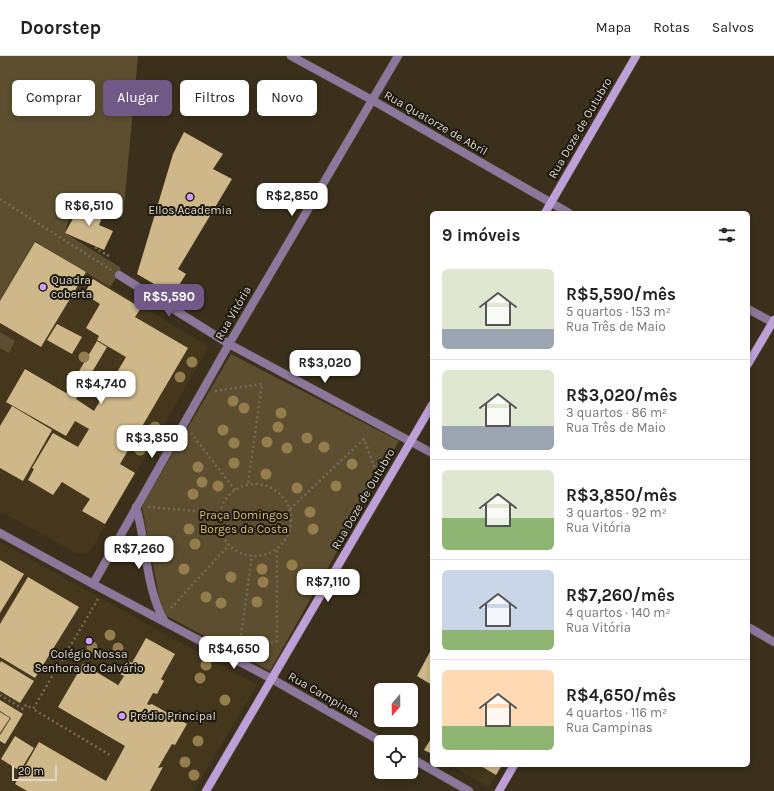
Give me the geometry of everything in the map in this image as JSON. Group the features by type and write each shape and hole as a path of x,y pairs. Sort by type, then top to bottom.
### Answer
{"main road":[{"name":"Rua Doze de Outubro","path":"545,211 636,56"},
{"path":"750,361 774,322"},
{"name":"Rua Doze de Outubro","path":"206,791 430,408"},
{"path":"499,791 513,767"}],"street":[{"name":"Rua Quatorze de Abril","path":"291,56 372,100 565,211"},
{"name":"Rua Vitória","path":"93,584 229,344 398,56"},
{"path":"119,275 229,344 430,452"},
{"path":"750,310 774,322"},
{"path":"136,507 157,606 166,623"},
{"name":"Rua Campinas","path":"0,533 272,679 374,737"},
{"path":"750,628 774,642"},
{"path":"418,762 469,791"}],"path":[{"path":"0,199 119,275"},
{"path":"96,247 96,249 108,255 107,258"},
{"path":"215,391 262,384 248,484"},
{"path":"191,432 234,490"},
{"path":"290,510 364,438 375,469"},
{"path":"248,484 269,486 279,492 286,500 290,510 291,523 288,536 277,549 261,556 252,556 238,552 229,545 220,530 219,514 224,500 234,490 248,484"},
{"path":"148,507 219,514"},
{"path":"168,612 229,545"},
{"path":"252,556 239,652 277,641 277,549"},
{"path":"33,709 104,590"},
{"path":"0,695 23,709 26,705 110,755"}],"shaded area":[{"path":"35,241 209,347 92,548 85,554 76,553 0,511 0,300"},
{"name":"Colégio Nossa Senhora do Calvário","path":"0,542 257,685 194,791 0,791"},
{"path":"454,767 501,767 489,787"}],"green space":[{"path":"0,56 138,56 136,80 103,80 103,116 132,116 123,217 74,200 65,233 120,267 121,271 110,287 35,241 0,300"},
{"path":"0,332 15,341 9,353 0,348"},
{"name":"Praça Domingos Borges da Costa","path":"231,354 399,441 270,671 167,616 160,602 142,506"}],"building":[{"name":"Ellos Academia","path":"184,132 223,154 213,169 232,179 178,269 186,274 173,295 137,274 173,154"},
{"path":"81,204 104,213 99,225 113,231 104,250 65,233"},
{"name":"Quadra coberta","path":"35,242 86,272 41,347 0,323 0,301"},
{"path":"93,279 141,308 135,317 188,348 120,464 135,473 105,524 82,511 90,499 62,482 53,495 28,480 34,469 32,468 53,433 78,447 89,429 75,421 66,436 6,402 25,369 66,393 97,341 107,347 76,399 94,411 126,357 97,340 99,336 86,328 100,304 84,294"},
{"path":"57,324 82,337 72,354 47,340"},
{"path":"12,406 52,430 23,481 0,468 0,426"},
{"path":"0,560 24,574 0,613"},
{"path":"28,577 79,607 35,678 0,657 0,624"},
{"name":"Prédio Principal","path":"146,638 175,654 161,679 164,681 157,694 153,693 147,704 152,704 187,724 175,745 172,744 158,768 163,767 150,791 27,791 15,784 39,742 106,781 125,746 58,707 83,664 118,685 117,687 124,676 120,674 128,661 132,663"},
{"path":"430,652 430,684 417,676"},
{"path":"1,661 34,681 20,703 0,691"},
{"path":"0,700 23,714 5,744 0,741 0,735 11,718 0,711"},
{"path":"0,712 10,718 0,733"},
{"path":"15,736 34,748 20,771 1,759"},
{"path":"430,740 430,753 424,750"},
{"path":"482,767 501,767 496,775"}],"place":[{"name":"Ellos Academia","path":"190,197"},
{"name":"Quadra coberta","path":"43,287"},
{"name":"Colégio Nossa Senhora do Calvário","path":"89,641"},
{"name":"Prédio Principal","path":"122,716"}]}
